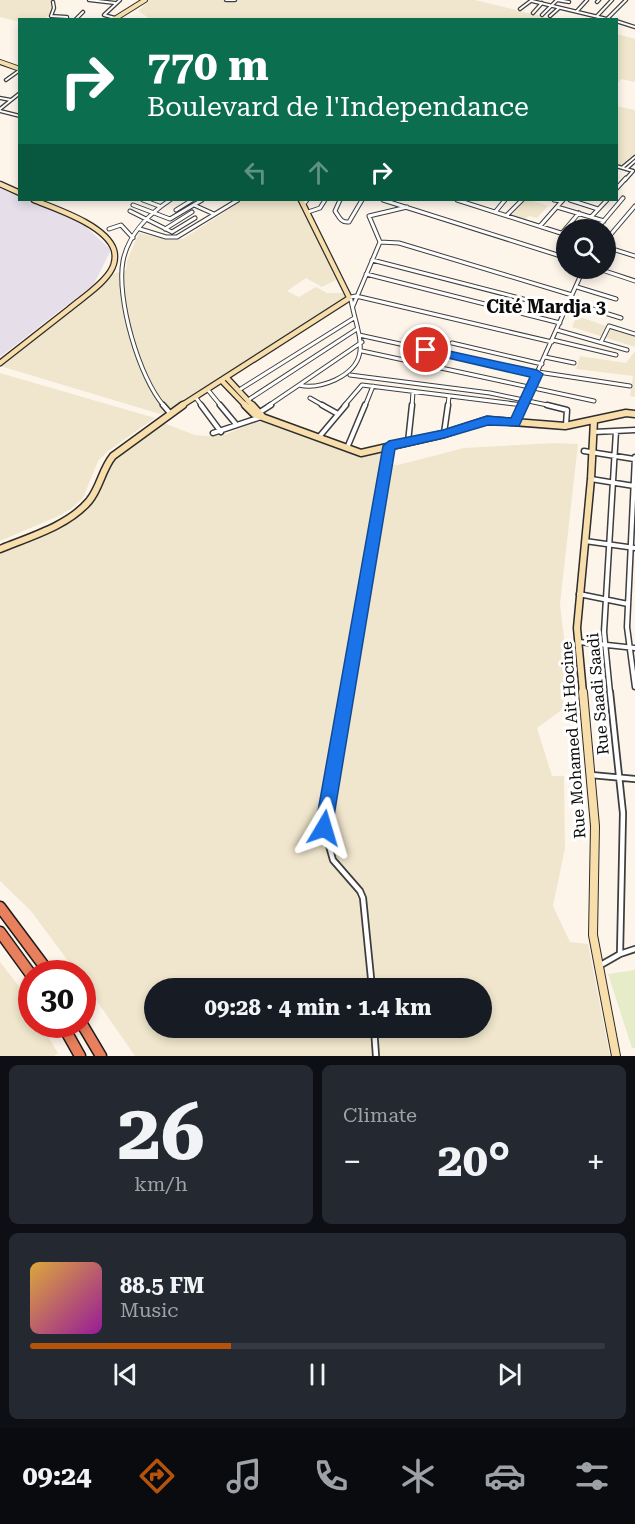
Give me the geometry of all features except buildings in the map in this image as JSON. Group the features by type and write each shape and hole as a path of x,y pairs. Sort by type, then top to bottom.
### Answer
{"highway":[{"path":"0,907 40,960"},
{"path":"0,932 20,960"},
{"path":"70,1038 80,1056"},
{"path":"90,1038 101,1056"}],"street":[{"path":"89,0 115,3"},
{"path":"112,18 104,15 120,0"},
{"path":"117,18 145,0"},
{"path":"226,0 235,0"},
{"path":"520,9 532,0 605,18"},
{"path":"533,13 548,0"},
{"path":"542,15 557,0 570,1"},
{"path":"576,11 587,0"},
{"path":"596,16 612,0"},
{"path":"610,18 626,0"},
{"path":"550,16 570,1"},
{"path":"53,2 52,16 67,18"},
{"path":"77,18 82,12"},
{"path":"618,22 635,27"},
{"path":"0,62 18,68"},
{"path":"6,80 18,71"},
{"path":"18,95 0,110 18,116"},
{"path":"0,98 11,100"},
{"path":"0,104 5,105"},
{"path":"13,114 18,110"},
{"path":"624,169 635,159"},
{"path":"618,167 634,171"},
{"path":"618,187 634,171"},
{"path":"0,184 18,192"},
{"path":"606,219 623,198"},
{"path":"0,363 95,288 109,274 114,262 114,249 102,233 36,201"},
{"path":"140,201 133,205 170,219 200,201"},
{"path":"145,201 159,206"},
{"path":"168,201 159,206 146,219 133,238 122,270 126,314 147,382 170,413"},
{"path":"176,210 190,201"},
{"path":"140,229 166,237 177,237 235,201"},
{"path":"304,201 351,297 362,351 350,375"},
{"path":"308,212 320,208 324,201"},
{"path":"340,201 335,211 342,222 349,222 360,201"},
{"path":"387,201 556,254"},
{"path":"461,201 556,232"},
{"path":"496,211 504,201"},
{"path":"507,215 521,201"},
{"path":"540,226 561,201"},
{"path":"573,201 598,209"},
{"path":"591,217 606,201"},
{"path":"194,205 214,214"},
{"path":"616,228 635,206"},
{"path":"0,549 78,511 92,496 106,463 170,413 351,297 366,274 380,242 369,216 408,207"},
{"path":"557,207 598,219"},
{"path":"130,211 172,232 195,218"},
{"path":"165,229 192,212"},
{"path":"574,219 579,213"},
{"path":"109,229 121,225 133,238"},
{"path":"380,242 399,243 572,295"},
{"path":"616,250 635,256"},
{"path":"372,260 566,310"},
{"path":"366,274 560,323"},
{"path":"616,275 635,281"},
{"path":"515,423 580,279"},
{"path":"577,287 616,299"},
{"path":"351,297 616,355"},
{"path":"570,302 621,318"},
{"path":"239,390 354,318"},
{"path":"601,342 609,326 635,334"},
{"path":"248,400 357,329"},
{"path":"557,330 627,350"},
{"path":"359,335 538,373 630,386"},
{"path":"213,433 221,432 261,414 298,385 362,342"},
{"path":"452,343 542,364"},
{"path":"362,351 594,401"},
{"path":"545,357 574,363"},
{"path":"298,385 305,387 325,384 350,375 525,399 567,410 566,426"},
{"path":"224,380 239,390 261,414"},
{"path":"224,380 252,412 361,453 444,434 487,420 566,426 626,413 635,414"},
{"path":"319,437 362,385 523,405"},
{"path":"346,448 373,386"},
{"path":"208,390 235,423"},
{"path":"408,442 413,392"},
{"path":"444,434 449,396"},
{"path":"195,398 221,432"},
{"path":"310,398 338,414"},
{"name":"Rue Mohamed Ait Hocine","path":"594,420 591,479 579,594 579,642 595,826 592,923 616,1056"},
{"path":"593,432 635,430"},
{"name":"Rue Saadi Saadi","path":"616,431 604,599 605,646 623,832 620,954"},
{"path":"371,978 363,898 360,891 333,860 324,828 389,446"},
{"path":"584,451 635,459 633,549 627,627 633,649 635,687"},
{"path":"591,479 634,486"},
{"path":"585,541 633,549"},
{"path":"579,594 628,604"},
{"path":"579,642 633,649"},
{"path":"591,775 635,779"},
{"path":"599,966 635,948"},
{"path":"375,1038 376,1056"}],"shaded area":[{"path":"0,0 53,0 56,9 45,18 18,18 18,22 0,17"},
{"path":"150,0 475,0 549,18 149,18 138,11"},
{"path":"618,34 635,39 635,82 621,79 618,83"},
{"path":"618,106 635,110 635,155 621,167 618,166"},
{"path":"0,187 18,196 18,201 29,201 84,225 111,250 94,284 0,357"},
{"path":"241,201 298,201 336,280 322,287 306,278 287,291 299,297 316,287 327,293 343,293 346,298 173,410 160,414 0,366 99,288 113,274 126,270 127,261 139,233 171,240 183,239"},
{"path":"523,201 533,201 548,206 537,218 529,216 525,219 512,215"},
{"path":"577,316 635,336 635,347 572,327"},
{"path":"635,351 635,397 630,396 633,376 576,369 580,356 626,363"},
{"path":"0,373 155,418 108,451 98,461 83,498 72,508 0,541"},
{"path":"267,421 359,455 383,451 384,464 398,465 464,448 553,443 578,444 560,604 564,638 563,709 537,728 552,776 564,776 565,848 553,906 570,942 588,944 610,1056 135,1056 96,1000 96,960 67,960 31,911 0,881 0,553 82,513 97,498 106,473 117,457 161,422 195,435 224,435 253,423"},
{"path":"0,962 18,985 18,1038 49,1038 58,1053 54,1056 0,1056"}],"green space":[{"path":"635,970 635,1048 632,1048 608,974"}],"district":[{"name":"Cité Mardja 3","path":"546,306"}],"route":[{"path":"324,828 389,446 444,434 487,420 497,419 515,423 537,374 426,350"}]}
